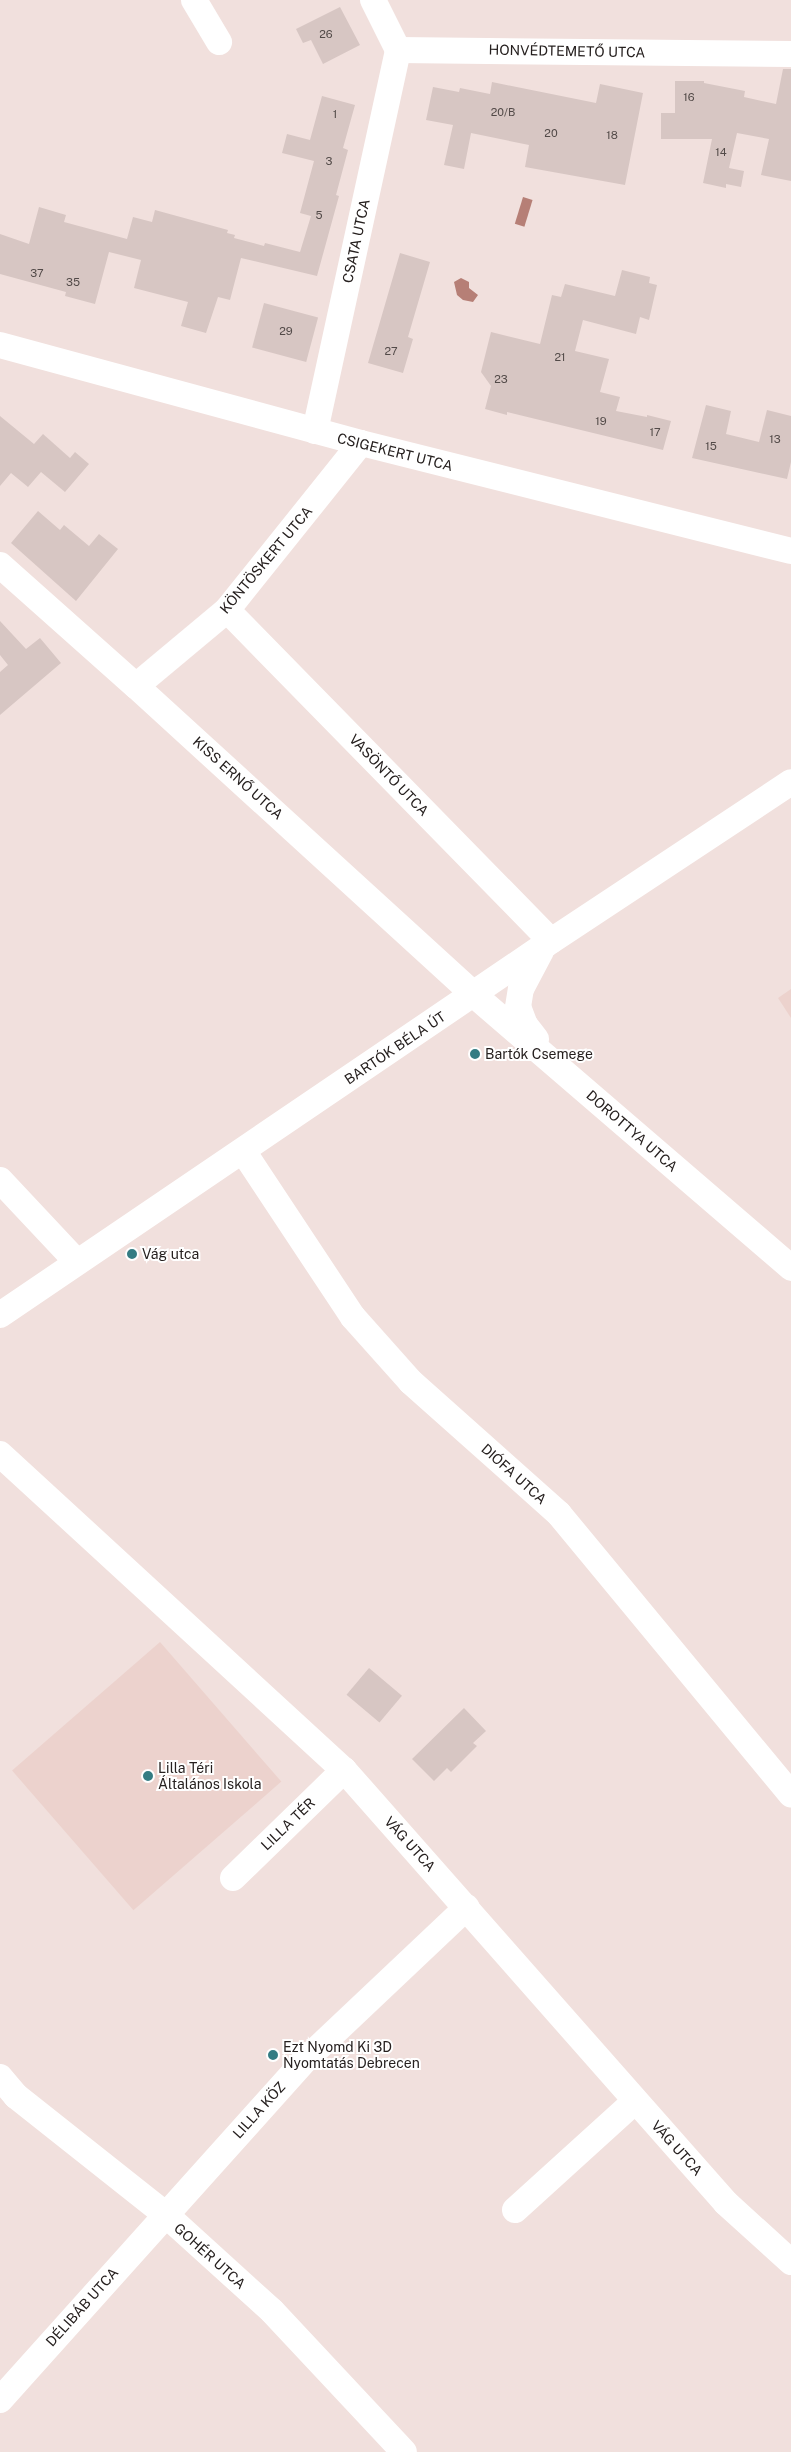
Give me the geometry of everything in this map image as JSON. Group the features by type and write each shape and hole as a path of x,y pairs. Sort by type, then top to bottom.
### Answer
{"street":[{"path":"194,0 219,42"},
{"path":"373,0 398,50"},
{"name":"HONVÉDTEMETŐ UTCA","path":"398,50 791,54"},
{"name":"CSATA UTCA","path":"315,431 398,50"},
{"name":"CSIGEKERT UTCA","path":"0,345 360,443 791,551"},
{"name":"KÖNTÖSKERT UTCA","path":"136,686 227,610 360,443"},
{"name":"KISS ERNŐ UTCA","path":"0,565 136,686 473,994"},
{"name":"VASÖNTŐ UTCA","path":"227,610 548,943"},
{"name":"BARTÓK BÉLA ÚT","path":"0,1315 243,1152 548,943 791,782"},
{"path":"548,943 521,989 518,1007 525,1025 559,1067"},
{"name":"DOROTTYA UTCA","path":"473,994 791,1268"},
{"name":"DIÓFA UTCA","path":"243,1152 353,1317 411,1382 559,1514 791,1794"},
{"path":"0,1180 77,1262"},
{"name":"VÁG UTCA","path":"0,1454 344,1770 467,1907 634,2101 726,2203 791,2262"},
{"name":"LILLA TÉR","path":"233,1878 344,1770"},
{"name":"LILLA KÖZ","path":"165,2214 301,2064 467,1907"},
{"name":"GOHÉR UTCA","path":"0,2078 16,2096 165,2214 272,2311 404,2452"},
{"path":"515,2210 634,2101"},
{"name":"DÉLIBÁB UTCA","path":"0,2400 165,2214"}],"shaded area":[{"path":"523,197 533,200 524,227 515,224"},
{"path":"461,278 469,282 469,288 478,295 473,302 463,300 457,295 454,282"},
{"path":"791,989 791,1018 778,998"},
{"name":"Lilla Téri Általános Iskola","path":"160,1642 281,1782 133,1910 12,1771"}],"building":[{"path":"340,7 360,45 323,64 311,40 303,43 296,29"},
{"path":"783,69 791,69 791,181 761,175 769,139 737,133 729,168 744,171 741,187 726,184 726,188 703,183 712,139 661,139 661,113 675,113 675,81 704,81 704,83 745,91 744,97 776,104"},
{"path":"492,82 596,103 600,84 643,93 625,185 525,167 529,145 471,133 464,169 444,165 453,125 426,120 433,87 459,92 460,88 490,94"},
{"path":"322,96 355,105 343,148 348,150 336,195 339,196 317,276 241,258 230,300 218,297 206,333 181,326 188,302 134,288 141,260 109,252 95,304 65,296 66,292 0,274 0,234 29,244 39,207 66,215 64,222 127,239 133,217 152,222 155,210 228,230 227,233 235,235 234,238 264,246 265,243 300,252 311,216 300,213 314,161 282,153 287,134 310,140"},
{"path":"400,253 430,262 408,337 413,339 403,373 368,363"},
{"path":"622,270 650,277 649,283 657,285 649,320 640,317 636,334 583,320 575,351 609,359 600,392 620,397 616,411 647,417 647,415 671,421 663,450 507,412 507,415 485,409 491,386 481,372 491,332 540,344 552,295 561,297 565,284 615,296"},
{"path":"264,303 318,317 306,362 252,347"},
{"path":"706,405 731,411 726,434 759,442 767,410 791,416 791,462 787,479 692,458"},
{"path":"0,416 34,444 43,434 70,458 75,452 89,464 65,492 41,472 28,487 11,473 0,486"},
{"path":"38,511 60,530 64,525 89,546 99,534 118,549 76,601 11,543"},
{"path":"0,621 26,649 40,638 61,663 0,715 0,672 8,665 0,655"},
{"path":"369,1668 402,1696 379,1722 347,1695"},
{"path":"464,1708 486,1731 473,1743 477,1746 451,1772 447,1768 434,1781 412,1759"}],"place":[{"name":"Bartók Csemege","path":"475,1054"},
{"name":"Vág utca","path":"132,1254"},
{"name":"Lilla Téri Általános Iskola","path":"148,1776"},
{"name":"Ezt Nyomd Ki 3D Nyomtatás Debrecen","path":"273,2055"}]}
